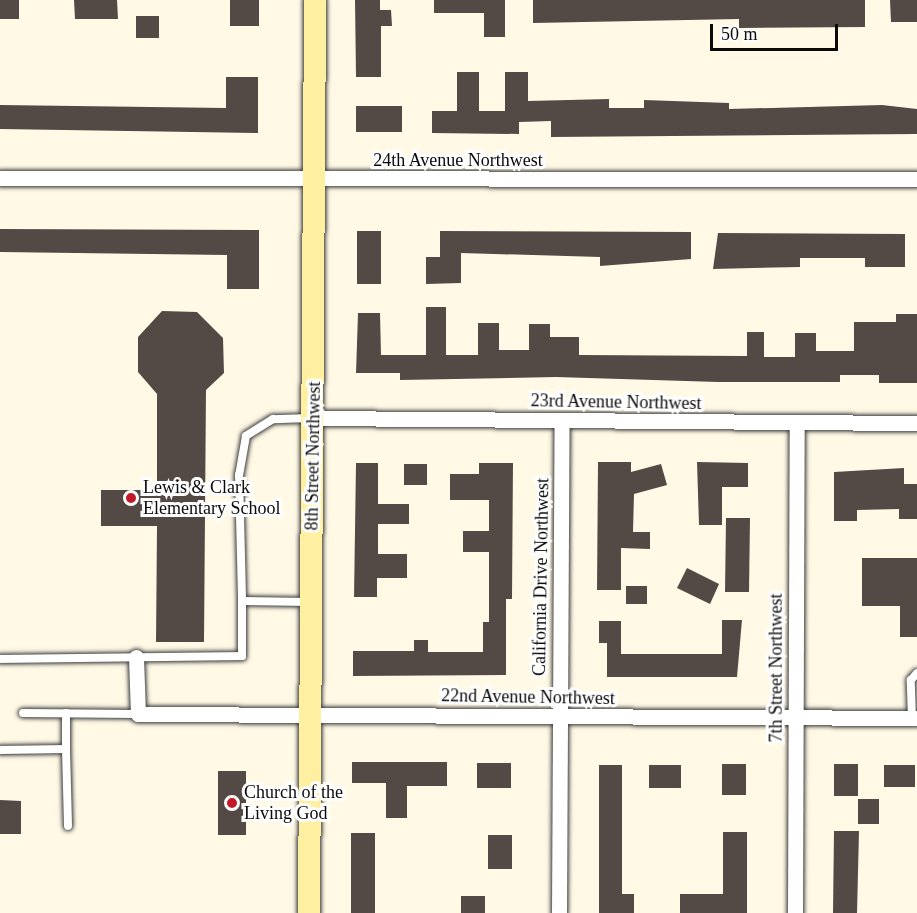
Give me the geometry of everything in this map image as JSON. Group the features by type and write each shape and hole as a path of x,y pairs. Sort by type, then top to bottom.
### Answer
{"street":[{"name":"8th Street Northwest","path":"309,913 310,602 314,418 311,181 315,0"},
{"name":"24th Avenue Northwest","path":"0,178 311,181 917,179"},
{"name":"23rd Avenue Northwest","path":"314,418 797,424 917,423"},
{"name":"California Drive Northwest","path":"560,913 562,421"},
{"name":"7th Street Northwest","path":"795,913 797,424"},
{"path":"136,657 138,714"},
{"name":"22nd Avenue Northwest","path":"138,714 559,718 914,718"}],"lane":[{"path":"0,659 242,656 239,475 246,436 273,418 314,418"},
{"path":"242,601 310,602"},
{"path":"914,718 911,680 917,673"},
{"path":"23,712 138,714"},
{"path":"66,713 68,826"},
{"path":"0,750 66,749"}],"building":[{"path":"0,0 19,0 19,19 0,19"},
{"path":"74,0 117,0 118,19 75,19"},
{"path":"230,0 259,0 259,26 230,26"},
{"path":"355,0 380,0 380,10 391,10 392,26 381,26 381,77 356,77"},
{"path":"434,0 505,0 505,37 484,37 484,13 434,13"},
{"path":"533,0 865,0 865,27 739,28 739,19 533,23"},
{"path":"890,0 917,0 917,22 891,22"},
{"path":"136,16 159,16 159,38 136,38"},
{"path":"457,72 479,72 479,111 505,111 505,72 528,72 528,101 609,99 609,108 644,108 644,100 729,103 729,109 882,105 917,109 917,134 551,137 551,121 519,122 519,134 432,133 432,111 457,111"},
{"path":"226,77 258,77 258,133 0,129 0,105 226,108"},
{"path":"356,106 402,106 402,132 356,132"},
{"path":"0,229 259,230 259,289 227,289 227,255 0,252"},
{"path":"357,231 381,231 381,284 357,284"},
{"path":"440,231 691,232 691,259 600,266 600,257 461,253 461,283 426,284 426,257 440,257"},
{"path":"718,233 905,234 905,267 865,267 865,258 800,258 800,267 713,269"},
{"path":"426,307 446,307 446,355 478,355 478,323 499,323 499,350 529,350 529,324 550,324 550,337 579,337 579,355 747,356 747,332 764,332 764,357 795,357 795,333 816,333 816,351 854,351 854,322 896,322 896,314 917,314 917,383 879,383 879,375 840,375 840,382 718,382 556,377 400,380 400,373 356,373 358,313 380,313 381,355 426,355"},
{"path":"162,311 197,312 223,338 224,373 206,390 204,642 156,642 157,526 101,526 101,490 157,490 157,394 138,372 138,337"},
{"path":"598,462 631,462 631,472 661,464 667,485 634,494 633,532 650,532 650,549 621,548 621,590 597,590"},
{"path":"697,462 748,463 748,487 722,487 722,525 699,525"},
{"path":"356,463 378,463 378,504 409,504 409,524 378,524 378,554 407,554 407,578 377,578 377,597 354,597"},
{"path":"479,463 513,463 512,599 506,599 506,675 353,676 353,651 414,651 414,640 428,640 428,652 483,652 483,622 489,622 489,552 463,552 463,531 489,531 489,500 450,500 450,474 479,474"},
{"path":"404,464 427,464 427,485 404,485"},
{"path":"904,468 904,484 917,484 917,519 899,519 899,509 857,510 857,521 834,521 834,472"},
{"path":"726,518 750,518 749,592 725,592"},
{"path":"862,558 917,558 917,637 900,637 900,606 862,606"},
{"path":"687,568 719,584 710,604 677,588"},
{"path":"626,586 647,586 647,604 626,604"},
{"path":"722,620 742,620 737,677 607,677 607,643 599,643 599,621 621,621 621,654 722,654"},
{"path":"352,762 447,762 447,786 407,786 407,818 386,818 386,783 352,783"},
{"path":"477,763 511,763 511,788 477,788"},
{"path":"722,764 746,764 746,795 722,795"},
{"path":"834,764 858,764 858,796 834,796"},
{"path":"599,765 622,765 622,894 634,894 634,913 599,913"},
{"path":"649,765 681,765 681,788 649,788"},
{"path":"884,765 915,765 915,787 884,787"},
{"name":"Church of the Living God","path":"218,771 246,771 246,835 218,835"},
{"path":"858,799 879,799 879,824 858,824"},
{"path":"0,800 21,801 21,834 0,834"},
{"path":"834,831 859,831 857,913 833,913"},
{"path":"723,832 747,832 747,913 680,913 680,894 723,894"},
{"path":"351,833 375,833 375,913 351,913"},
{"path":"488,835 512,835 512,869 488,869"},
{"path":"461,896 485,896 485,913 461,913"}],"place":[{"name":"Lewis & Clark Elementary School","path":"131,498"},
{"name":"Church of the Living God","path":"232,803"}]}
